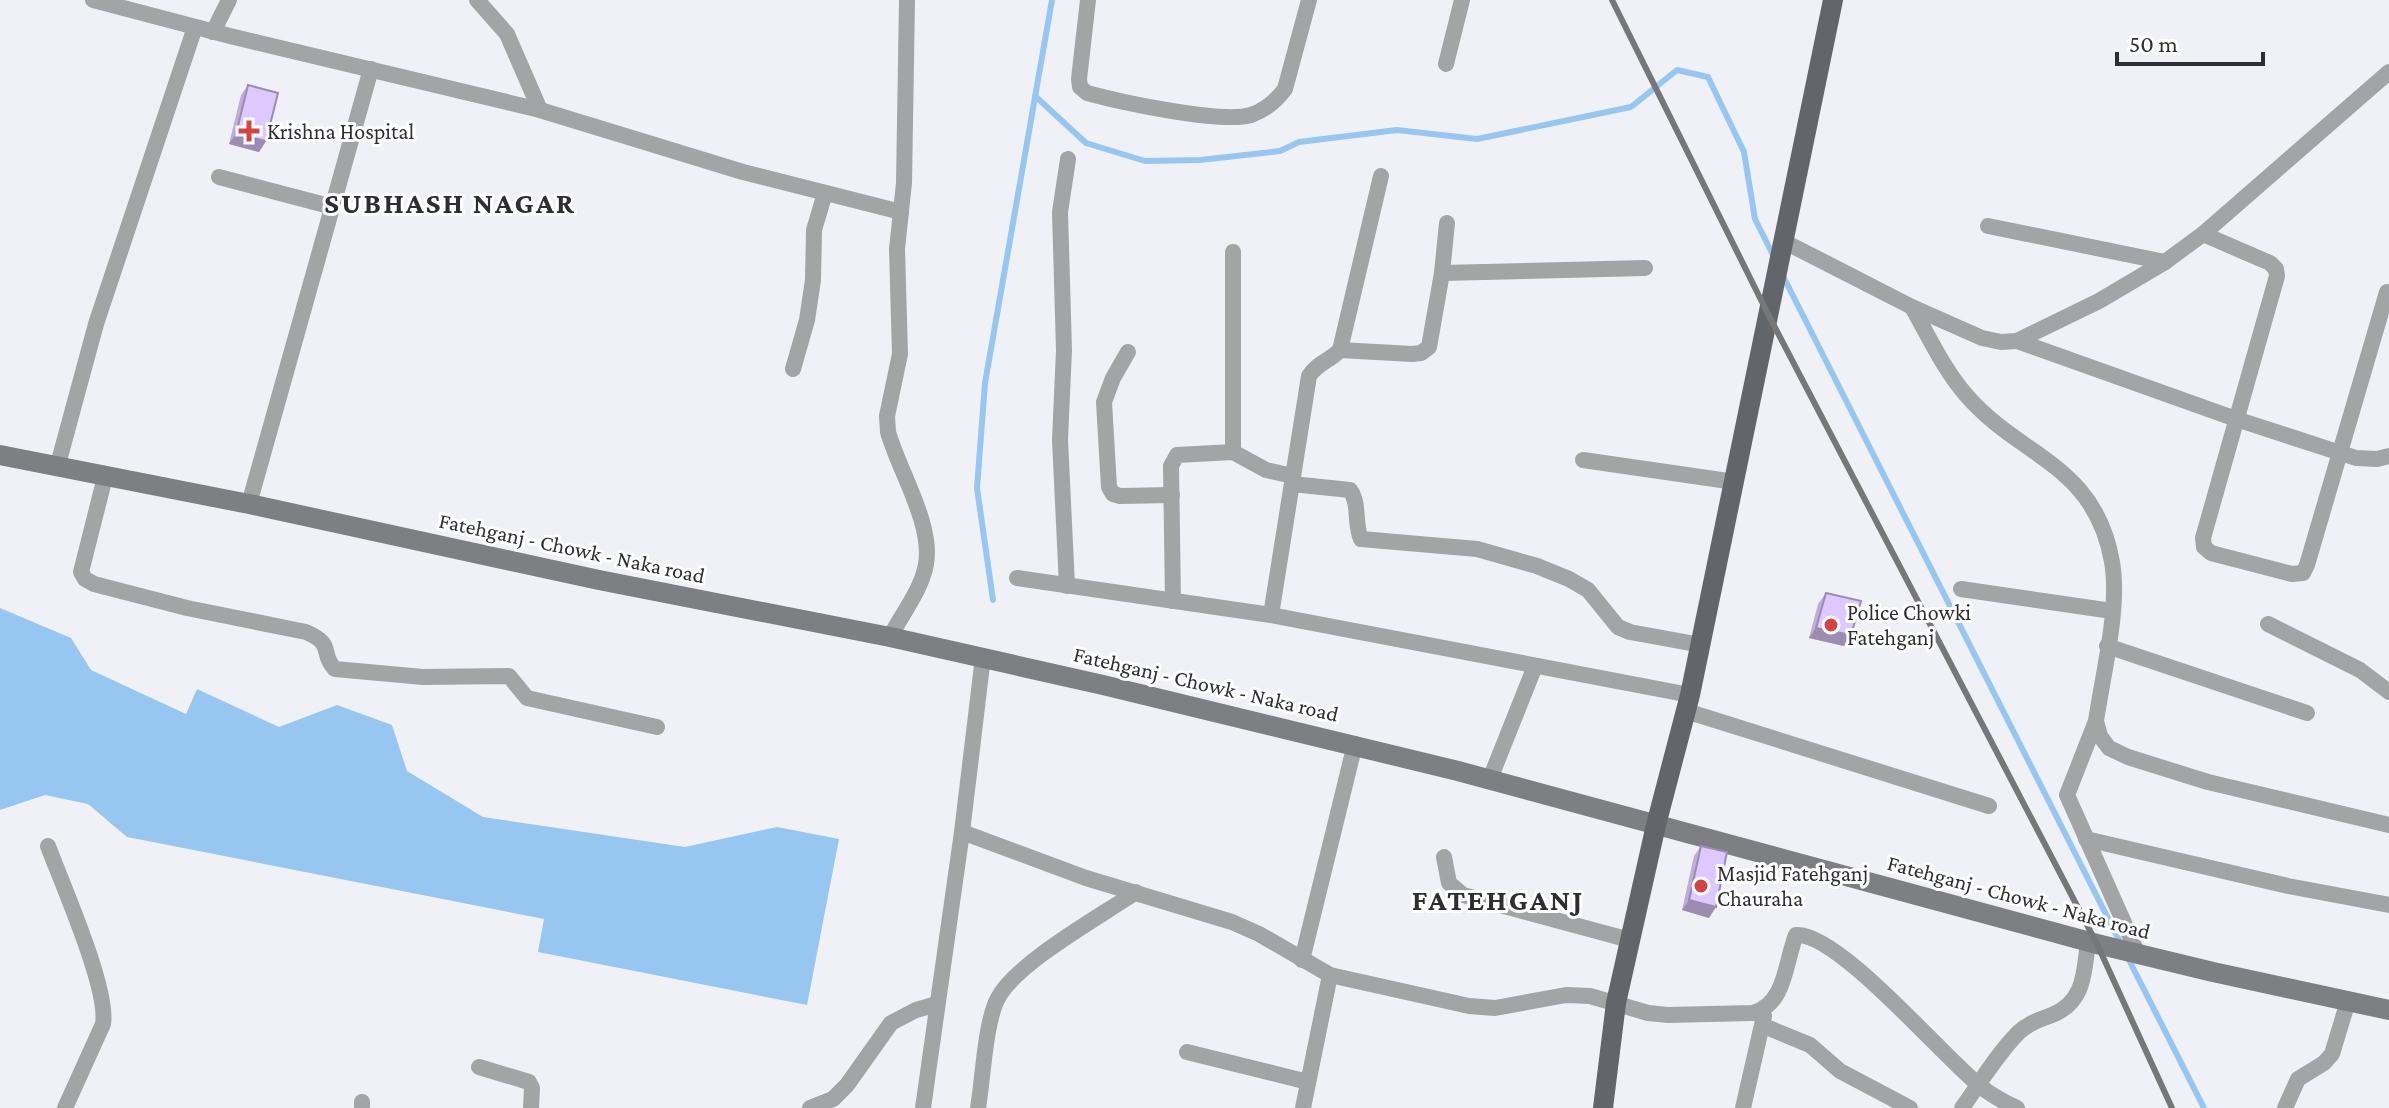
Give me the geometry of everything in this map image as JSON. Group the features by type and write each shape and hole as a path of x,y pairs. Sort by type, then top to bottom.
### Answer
{"main road":[{"path":"1603,1108 1616,1003 1701,645 1833,0"}],"street":[{"path":"93,0 540,110 695,158 901,212"},
{"path":"213,32 229,0"},
{"path":"477,0 507,34 540,110"},
{"path":"890,637 922,577 926,562 923,524 888,432 887,416 900,354 897,292 904,183 907,0"},
{"path":"1088,0 1080,87 1087,93 1220,118 1252,114 1276,101 1285,89 1309,0"},
{"path":"1446,64 1462,0"},
{"path":"57,468 96,324 195,27"},
{"path":"249,504 371,69"},
{"path":"1782,248 1982,338 2017,341 2099,301 2165,262 2203,234 2389,72"},
{"path":"1067,586 1060,440 1064,350 1060,212 1068,159"},
{"path":"1271,615 1309,376 1316,366 1340,350 1381,176"},
{"path":"219,177 333,207"},
{"path":"793,369 807,320 813,280 814,230 825,193"},
{"path":"1340,350 1412,354 1421,353 1429,347 1447,223"},
{"path":"1988,226 2165,262"},
{"path":"2203,234 2276,269 2277,276 2203,538 2204,547 2211,553 2292,574 2303,573 2387,292"},
{"path":"1233,252 1233,452"},
{"path":"1442,273 1645,268"},
{"path":"1912,307 1945,366 1966,395 1988,417 2057,466 2080,488 2097,518 2109,550 2114,584 2112,611 2096,721 2067,795 2138,954"},
{"path":"2017,341 2356,458 2389,456"},
{"path":"1128,352 1104,402 1109,487 1113,494 1120,496 1172,495"},
{"path":"1173,601 1171,466 1177,455 1233,452 1293,480 1350,490 1355,497 1357,531 1361,539 1477,549 1524,562 1569,579 1588,590 1618,627 1701,645"},
{"name":"Fatehganj - Chowk - Naka road","path":"0,455 983,657 1355,744 2088,942 2389,1010"},
{"path":"1583,460 1735,482"},
{"path":"105,477 81,572 85,579 94,584 187,608 306,632 320,638 326,645 330,664 335,669 423,677 509,676 527,698 657,727"},
{"path":"1017,578 1271,615 1535,666 1688,703 1989,806"},
{"path":"1961,589 2112,611"},
{"path":"2268,624 2360,670 2389,692"},
{"path":"2107,646 2307,713"},
{"path":"923,1108 983,657"},
{"path":"1490,779 1535,666"},
{"path":"2096,721 2100,736 2109,748 2128,757 2208,782 2389,825"},
{"path":"1302,960 1355,744"},
{"path":"962,832 1086,878 1232,922 1330,975 1469,1006 1495,1008 1566,995 1590,996 1648,1013 1668,1015 1753,1013 1810,1045 1840,1071 1910,1108"},
{"path":"2086,839 2288,886 2389,905"},
{"path":"48,846 98,981 105,1011 103,1024 65,1108"},
{"path":"1444,857 1449,883 1463,895 1630,940"},
{"path":"978,1108 996,1000 1006,985 1023,969 1136,892"},
{"path":"1743,1108 1764,1018 1786,973 1796,935 1821,941 1979,1085 2017,1108"},
{"path":"1962,1108 2015,1035 2024,1027 2066,1008 2077,997 2082,986 2088,942"},
{"path":"1303,1108 1330,975"},
{"path":"2285,1108 2298,1079 2324,1063 2332,1054 2348,1001"},
{"path":"810,1108 837,1103 891,1023 916,1010 937,1004"},
{"path":"1187,1052 1308,1082"},
{"path":"479,1067 529,1082 532,1088 531,1108"}],"water":[{"path":"0,608 71,638 91,670 186,714 197,689 279,727 337,705 392,725 407,771 483,817 685,847 777,827 839,839 807,1005 538,952 544,919 127,837 88,804 45,795 0,810"}],"building":[{"path":"248,85 278,93 266,141 236,134"},
{"path":"1826,593 1861,601 1851,635 1816,628"},
{"name":"Masjid Fatehganj Chauraha","path":"1701,846 1727,852 1716,907 1689,900"}],"waterway":[{"path":"993,600 977,488 985,383 1052,0"},
{"path":"1035,96 1086,143 1145,161 1200,160 1280,151 1299,142 1397,130 1477,139 1631,107 1677,70 1708,77 1744,152 1755,219 1775,259"},
{"path":"1783,276 2121,944"},
{"path":"2128,958 2204,1108"}],"railway":[{"path":"1612,0 1769,316 2097,944 2172,1108"}],"place":[{"name":"Krishna Hospital","path":"249,131"},
{"name":"Police Chowki Fatehganj","path":"1831,625"},
{"name":"Masjid Fatehganj Chauraha","path":"1701,886"}],"district":[{"name":"SUBHASH NAGAR","path":"450,202"},
{"name":"FATEHGANJ","path":"1498,899"}]}
